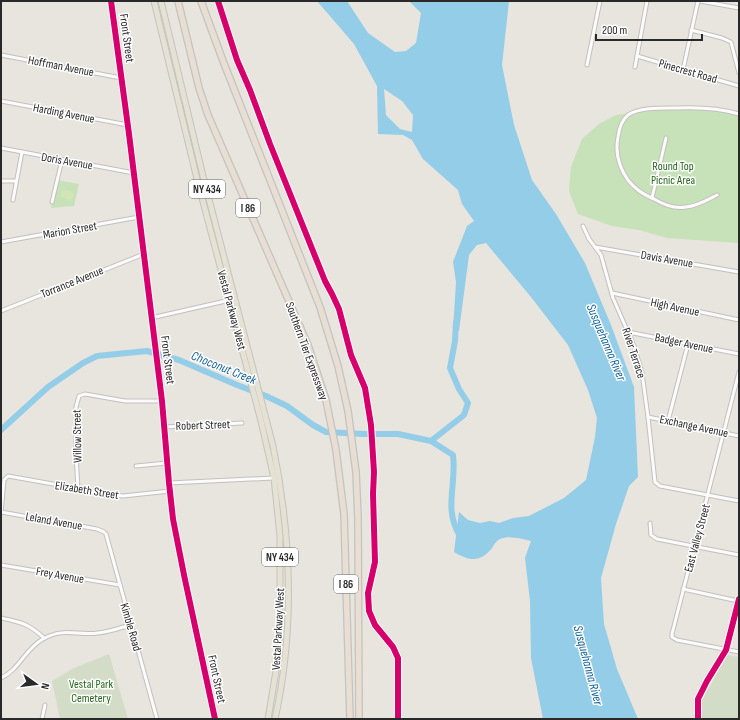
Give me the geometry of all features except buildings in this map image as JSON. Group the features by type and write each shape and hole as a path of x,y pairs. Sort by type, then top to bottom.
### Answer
{"highway":[{"name":"Southern Tier Expressway","path":"178,1 199,88 208,114 308,345 328,412 336,450 344,514 350,719"},
{"name":"Southern Tier Expressway","path":"201,1 320,307 338,366 348,411 354,451 358,518 359,719"}],"main road":[{"name":"Vestal Parkway West","path":"154,1 174,89 255,397 274,478 280,536 280,623 278,659 268,719"},
{"name":"Vestal Parkway West","path":"161,1 178,76 261,399 278,474 287,540 288,593 284,667 275,719"}],"street":[{"name":"Front Street","path":"111,1 162,401 173,519 215,719"},
{"path":"587,65 600,1"},
{"path":"634,67 647,1"},
{"path":"683,70 691,30 699,1 739,8"},
{"path":"691,30 732,42 739,73"},
{"name":"Hoffman Avenue","path":"1,55 121,78"},
{"name":"Pinecrest Road","path":"637,56 739,86"},
{"name":"Harding Avenue","path":"1,101 128,125"},
{"path":"717,195 703,203 686,208 668,206 652,198 634,186 625,175 617,156 617,139 621,126 628,115 633,112 649,109 708,108 739,114"},
{"path":"652,198 666,138"},
{"name":"Doris Avenue","path":"1,148 134,173"},
{"path":"13,200 22,152"},
{"path":"52,202 62,160"},
{"path":"1,181 16,181"},
{"name":"Marion Street","path":"1,242 139,217"},
{"name":"River Terrace","path":"583,226 585,232 601,255 612,293 628,332 642,373 654,480 656,484 660,486 708,495"},
{"name":"Davis Avenue","path":"595,246 739,272"},
{"name":"Torrance Avenue","path":"1,311 144,254"},
{"name":"High Avenue","path":"612,293 739,320"},
{"path":"151,318 235,299"},
{"name":"Badger Avenue","path":"628,332 739,354"},
{"path":"668,421 688,344"},
{"name":"East Valley Street","path":"726,650 677,640 672,637 672,634 739,372"},
{"name":"Willow Street","path":"78,489 76,407 79,396 85,394 125,401 162,401"},
{"name":"Exchange Avenue","path":"648,416 739,436"},
{"name":"Robert Street","path":"164,427 242,423"},
{"path":"136,466 167,463"},
{"name":"Elizabeth Street","path":"1,513 2,493 6,477 8,476 123,496 170,491"},
{"path":"169,483 274,478"},
{"path":"708,495 739,501"},
{"name":"Leland Avenue","path":"1,513 97,529 106,534"},
{"path":"650,523 650,531 653,537 674,543 739,555"},
{"name":"Kimble Road","path":"106,534 157,719"},
{"name":"Frey Avenue","path":"1,565 120,585"},
{"path":"683,589 739,600 726,650 700,695 697,710 698,719"},
{"path":"1,618 25,624 34,629 44,638"},
{"path":"1,678 9,673 30,649 44,638 67,632 97,633 130,625"},
{"path":"726,650 739,652"},
{"path":"42,719 45,705"}],"green space":[{"name":"Round Top Picnic Area","path":"661,108 708,109 739,114 739,243 667,238 639,230 612,226 578,214 569,191 571,167 582,139 599,124 616,115"},
{"path":"57,180 79,184 74,206 51,208"},
{"path":"63,189 74,193 71,201 60,196"},
{"name":"Vestal Park Cemetery","path":"109,654 128,719 60,719 52,681 72,669"},
{"path":"727,655 739,657 739,719 702,719 701,702"}],"water":[{"name":"Susquehanna River","path":"317,1 347,1 368,33 395,52 406,51 416,43 421,13 409,1 509,1 502,65 514,125 532,180 556,214 585,263 611,325 634,387 638,477 629,486 616,524 601,578 604,624 617,669 638,719 543,719 531,658 530,601 525,558 531,541 507,537 500,539 488,553 474,559 469,559 454,552 459,512 468,520 480,523 490,521 499,523 513,518 529,516 564,498 586,480 595,437 597,418 588,390 568,345 531,297 486,243 477,245 469,255 459,331 453,330 456,282 453,262 467,226 474,221 462,204 458,190 423,159 412,140 403,135 378,134 377,86 354,44","holes":["384,89 402,101 413,115 412,132 400,129 386,115"]}],"waterway":[{"name":"Choconut Creek","path":"1,430 48,387 83,363 97,356 147,351 179,360 266,396 287,406 313,425 326,432 398,434 431,441 464,415 468,403 459,389 450,368 455,341 456,322"},
{"name":"Choconut Creek","path":"431,441 453,455 454,466 451,506 452,516 460,536"}],"cycle path":[{"path":"111,1 162,401 173,519 215,719"},
{"path":"218,1 237,60 325,281 339,309 351,355 365,388 371,425 374,472 373,494 375,562 368,593 369,611 375,625 393,647 398,658 398,719"},
{"path":"698,719 698,699 726,650 739,599"}]}
